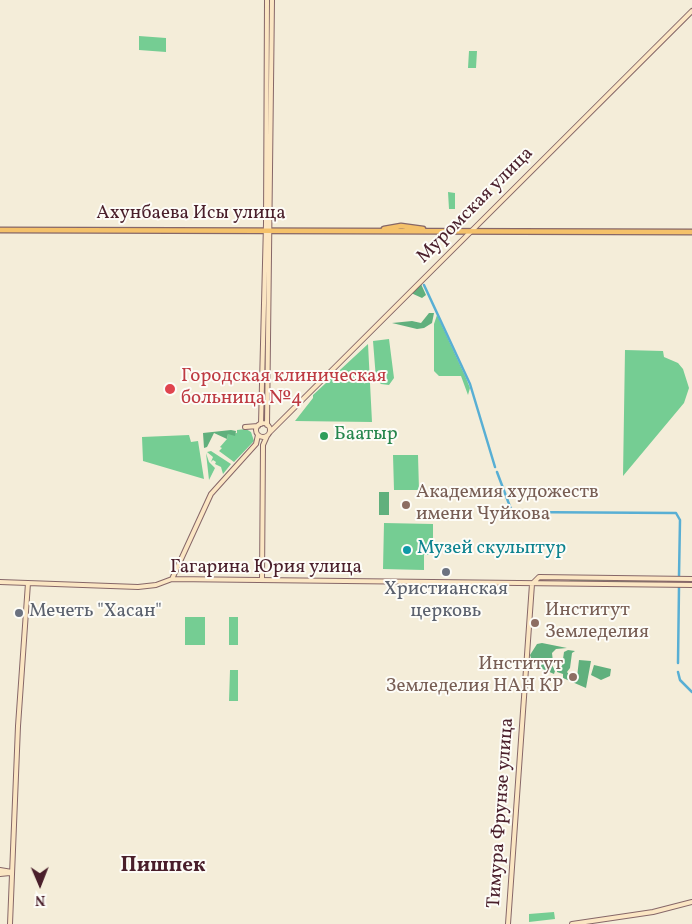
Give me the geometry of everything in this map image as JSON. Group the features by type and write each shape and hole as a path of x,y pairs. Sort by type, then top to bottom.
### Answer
{"main road":[{"path":"268,0 268,230 268,425 268,434 262,437 246,427 268,425 280,421"},
{"path":"172,579 211,494 256,444 257,433 263,419 272,0"},
{"name":"Муромская улица","path":"263,445 268,434 280,421 692,11"},
{"name":"Ахунбаева Исы улица","path":"0,230 383,229 401,231 424,229 692,232"},
{"path":"256,444 260,442 263,445 262,580"},
{"name":"Гагарина Юрия улица","path":"532,584 539,577 692,579"},
{"path":"565,578 566,584"},
{"name":"Гагарина Юрия улица","path":"0,582 138,588 156,585 172,579 692,585"},
{"path":"10,924 18,726 28,583"},
{"name":"Тимура Фрунзе улица","path":"508,924 532,584"},
{"path":"0,870 12,872"},
{"path":"0,874 12,872"},
{"path":"572,924 653,912 692,902"}],"green space":[{"path":"139,36 166,38 166,52 139,50"},
{"path":"469,51 477,51 476,68 468,68"},
{"path":"448,192 455,193 455,209 449,209"},
{"path":"421,284 426,295 422,298 411,293"},
{"path":"429,313 434,313 432,323 424,328 417,329 392,323 412,321 421,323"},
{"path":"437,315 470,388 468,395 461,376 439,376 434,371 434,324"},
{"path":"389,339 394,378 389,385 381,384 376,379 373,341"},
{"path":"368,344 372,422 295,421 313,398 313,395"},
{"path":"625,350 663,351 664,357 678,363 683,369 689,388 684,403 623,476"},
{"path":"246,429 251,432 254,441 234,462 219,451 222,448 220,447 227,439 228,434"},
{"path":"236,431 235,436 228,434 227,439 214,433 207,447 204,448 203,433"},
{"path":"189,435 191,442 198,441 204,479 143,461 142,437"},
{"path":"211,451 231,464 223,474 221,467 215,464 216,462 213,460 211,462 213,457 207,452"},
{"path":"206,453 209,462 215,468 209,480"},
{"path":"393,455 418,455 419,490 394,490"},
{"path":"379,492 389,492 389,515 379,515"},
{"path":"384,523 433,524 433,555 424,555 424,570 383,569"},
{"path":"569,580 653,580 659,582 572,582"},
{"path":"185,617 205,617 205,645 185,645"},
{"path":"229,617 238,617 238,645 229,645"},
{"path":"542,643 567,648 556,649 552,653 553,662 551,663 555,671 554,674 536,666 531,658 530,655 537,644"},
{"path":"568,650 575,651 572,653 570,668 567,672 570,676 577,677 579,660 591,661 586,688 563,678 563,674 557,672 557,668 562,666 564,652"},
{"path":"594,665 611,669 610,676 601,680 591,675"},
{"path":"230,670 238,670 238,701 229,701"},
{"path":"554,912 555,919 529,922 529,914"}],"waterway":[{"path":"424,285 470,384 495,467"},
{"path":"497,472 512,512 676,513 680,520 679,576"},
{"path":"678,663 679,587"},
{"path":"678,672 680,680 692,692"}],"place":[{"name":"Городская клиническая больница №4","path":"170,389"},
{"name":"Баатыр","path":"324,436"},
{"name":"Академия художеств имени Чуйкова","path":"406,505"},
{"name":"Музей скульптур","path":"407,550"},
{"name":"Христианская церковь","path":"446,572"},
{"name":"Мечеть \"Хасан\"","path":"19,613"},
{"name":"Институт Земледелия","path":"535,623"},
{"name":"Институт Земледелия НАН КР","path":"573,677"}],"district":[{"name":"Пишпек","path":"163,867"}]}
